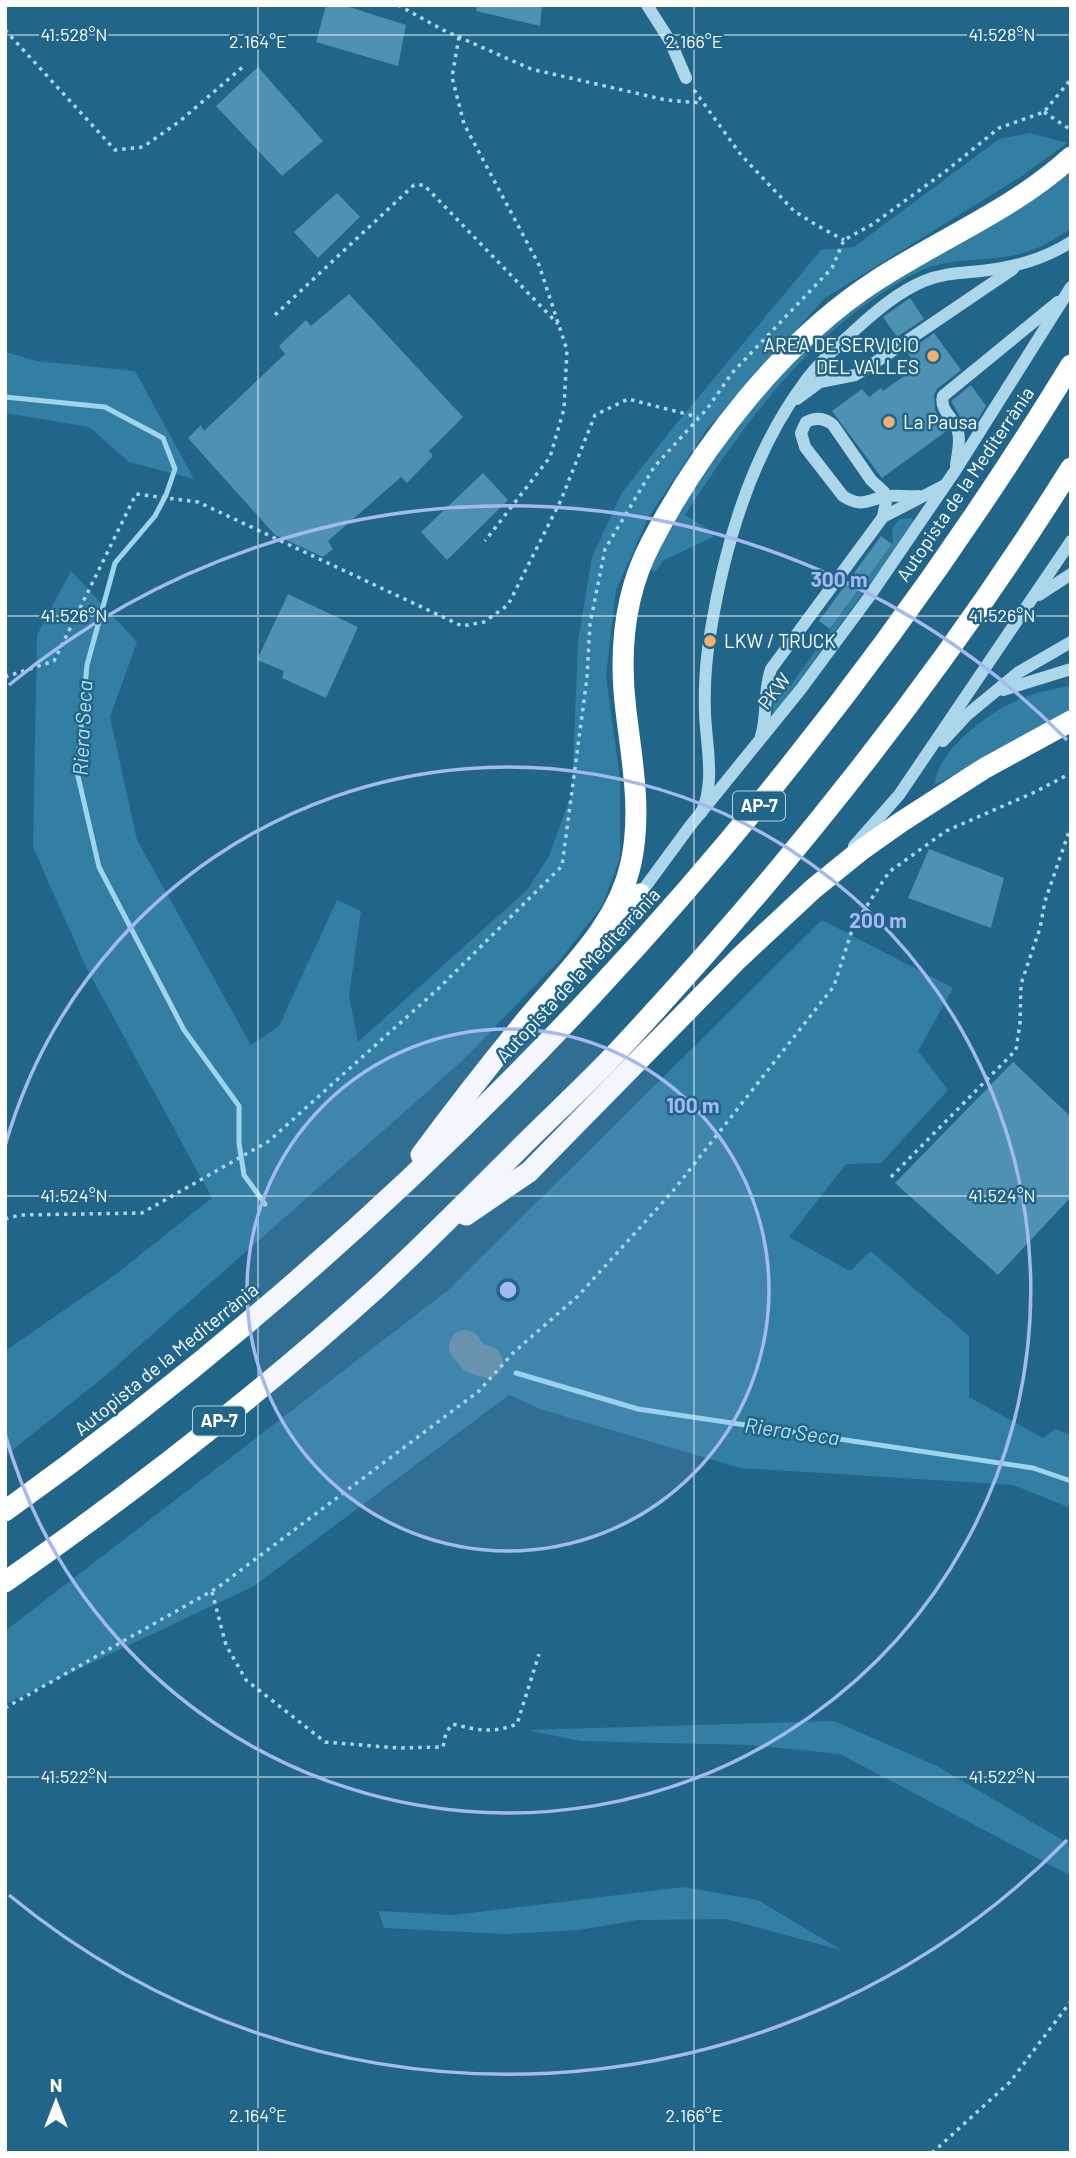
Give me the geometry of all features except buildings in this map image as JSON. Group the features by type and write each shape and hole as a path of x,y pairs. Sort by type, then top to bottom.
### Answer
{"highway":[{"path":"389,1199 469,1089 591,945 616,908 625,887 635,843 636,822 635,778 624,688 625,628 633,586 641,565 684,488 754,390 811,331 878,279 1030,191 1071,157"},
{"name":"Autopista de la Mediterrània","path":"5,1511 160,1396 260,1314 389,1199 482,1110 570,1020 744,824 824,724 899,624 974,515 1071,365"},
{"name":"AP-7","path":"5,1582 72,1535 243,1402 326,1332 421,1246 614,1055 723,934 865,762 968,623 1071,468"},
{"path":"421,1246 529,1172 738,959 813,889 901,822 985,768 1071,721"},
{"path":"469,1089 582,971 640,894"}],"street":[{"path":"647,5 670,41 686,78"},
{"path":"701,813 706,804 709,787 705,685 716,601 731,539 752,478 787,409 803,384 821,362 875,312 907,289 943,275 1019,265 1055,252 1071,242"},
{"path":"787,409 820,382 864,370 1019,265"},
{"name":"PKW","path":"955,471 959,436 955,424 944,409 942,402 946,392 1068,291"},
{"name":"PKW","path":"640,894 869,597 955,471 1068,291"},
{"path":"758,743 764,728 767,682 771,669 886,510 885,496 881,487 871,480 833,425 818,418 806,422 802,428 802,440 843,496 862,504 885,496 924,495"},
{"path":"883,517 946,484"},
{"path":"813,889 886,812 1071,541"},
{"path":"1031,602 1071,574"},
{"path":"915,772 984,700 1019,672 1071,642"},
{"path":"984,700 1011,687 1071,669"}],"path":[{"path":"398,5 459,37 531,69 666,100 702,103"},
{"path":"5,30 115,150 143,147 180,121 245,65"},
{"path":"459,37 452,77 464,124 539,265 567,350 564,408 550,457 485,541"},
{"path":"686,78 741,155 794,211 844,240"},
{"path":"5,1219 20,1216 142,1213 269,1141 439,988 562,866 587,678 590,624 605,549 654,467 699,417 732,373 832,268 844,240 884,216 999,128 1044,111 1071,79"},
{"path":"1044,111 1071,131"},
{"path":"275,315 414,185 424,185 559,326"},
{"path":"5,677 54,661 136,494 198,502 462,626 484,622 508,605 561,500 595,415 628,399 699,417"},
{"path":"5,1708 212,1592 479,1391 513,1353 578,1296 673,1191 834,986 853,927 889,872 946,831 1071,773"},
{"path":"891,1177 1016,1050 1021,984 1040,928 1045,901 1071,826"},
{"path":"212,1592 226,1645 246,1681 325,1742 398,1748 443,1747 446,1733 452,1724 485,1731 503,1730 517,1724 539,1654"},
{"path":"932,2153 1010,2082 1071,2001"}],"shaded area":[{"path":"1030,133 1067,143 1022,176 825,298 708,428 648,518 616,590 606,676 620,779 620,858 602,906 559,961 461,1062 105,1376 5,1456 5,1351 112,1277 212,1198 86,967 33,847 37,635 71,571 137,642 110,717 137,840 251,1045 279,1026 337,900 361,911 349,995 358,1042 527,890 549,856 572,793 578,641 592,557 621,494 821,250 854,247 999,139"},
{"path":"1071,169 1069,230 1042,246 1019,254 955,262 922,270 872,300 817,346 768,398 746,426 685,515 713,532 713,537 664,560 654,573 649,566 720,450 783,371 829,325 881,289 1029,203"},
{"path":"5,352 37,361 135,371 194,479 129,462 89,427 5,413"},
{"path":"911,518 915,522 776,712 773,712 775,683 781,677 783,686 791,685 893,542 892,530 899,519"},
{"path":"1071,685 1071,713 934,785 946,757 957,743 985,719 1028,696"},
{"path":"822,920 953,988 918,1051 948,1090 881,1163 846,1164 789,1237 850,1271 871,1251 969,1336 969,1397 1043,1438 1055,1429 1071,1435 1071,1508 1013,1485 740,1468 540,1409 509,1395 254,1586 5,1704 5,1631 447,1291"},
{"path":"834,1721 937,1766 1071,1845 1071,1876 840,1754 749,1745 580,1741 527,1730"},
{"path":"683,1887 758,1900 841,1950 726,1919 638,1920 579,1930 506,1934 384,1928 378,1911 454,1915"}],"waterway":[{"name":"Riera Seca","path":"5,397 105,407 163,438 175,469 155,516 115,563 87,665 77,772 99,867 184,1030 239,1106 239,1143 244,1175 265,1204"},
{"name":"Riera Seca","path":"465,1346 473,1357 487,1362"},
{"name":"Riera Seca","path":"516,1373 638,1409 1033,1468 1071,1481"}],"place":[{"name":"AREA DE SERVICIO DEL VALLES","path":"933,356"},
{"name":"La Pausa","path":"889,422"},
{"name":"LKW / TRUCK","path":"710,641"}]}
